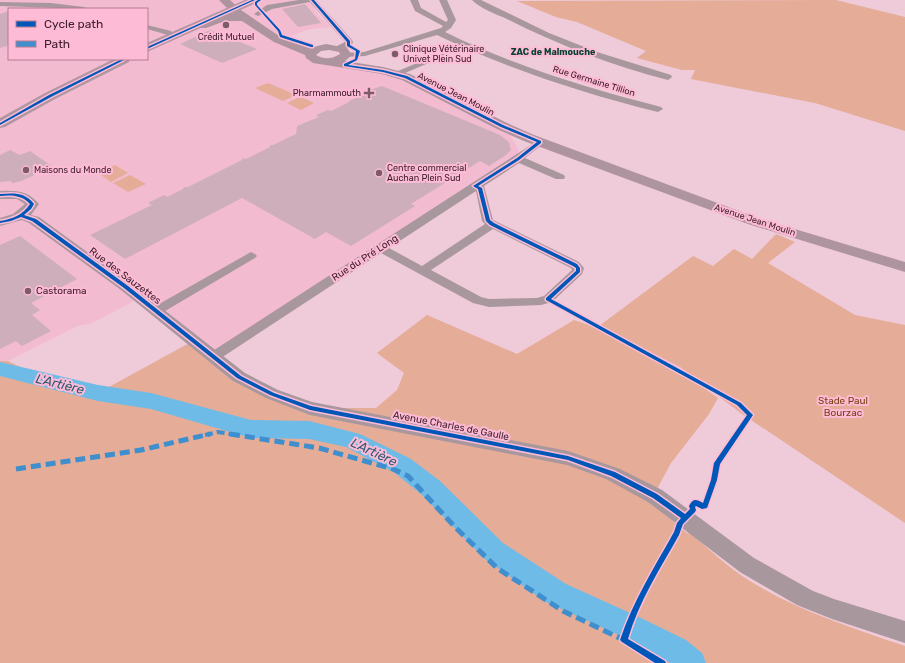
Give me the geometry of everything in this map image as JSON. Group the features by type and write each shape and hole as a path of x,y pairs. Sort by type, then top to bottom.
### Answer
{"main road":[{"path":"238,2 254,17"},
{"path":"238,2 278,40 314,51 329,47 343,54"},
{"path":"148,51 210,21 238,2"},
{"path":"148,42 238,2"},
{"path":"148,48 210,21 231,16 254,17"},
{"name":"Avenue Jean Moulin","path":"314,51 310,56 313,59 395,74 416,82 502,126 540,142 753,221 905,267"},
{"path":"327,62 343,54"},
{"name":"Avenue Jean Moulin","path":"343,54 350,63 363,67"},
{"path":"0,116 106,64 120,60"},
{"path":"0,124 106,64 125,60"}],"street":[{"path":"254,17 270,7 312,0 349,42 343,54 365,54 438,32 448,26 452,20 452,17 443,0"},
{"path":"414,0 418,9 448,26"},
{"path":"476,0 520,22 586,51 622,64 668,77"},
{"path":"0,4 51,5 76,8"},
{"path":"148,27 168,33"},
{"name":"Rue Germaine Tillion","path":"438,32 462,44 542,75 602,95 658,109"},
{"path":"395,74 441,56"},
{"name":"Rue du Pré Long","path":"212,357 518,159 540,142"},
{"path":"518,159 560,177"},
{"path":"380,248 477,300 499,304 537,302 548,299 578,271 578,268 575,265 488,221 480,188 475,186"},
{"path":"0,195 14,194 23,196 32,204 28,211 22,216 0,222"},
{"name":"Rue des Sauzettes","path":"22,216 34,220 42,225 156,311 212,357"},
{"path":"422,271 492,224"},
{"path":"156,311 251,256"},
{"name":"Avenue Charles de Gaulle","path":"212,357 239,377 272,394 310,408 568,458 613,474 655,496 747,565 805,598 832,609 905,632"}],"shaded area":[{"path":"0,0 310,0 318,15 331,27 310,29 286,38 289,45 310,54 383,71 508,131 518,149 518,159 213,357 140,298 90,324 77,326 8,361 0,361"}],"green space":[{"path":"836,0 905,17 905,131 815,103 691,79 695,70 682,70 637,58 646,51 577,22 556,17 517,1"},
{"path":"268,83 296,95 283,101 255,88"},
{"path":"300,97 314,103 301,110 287,103"},
{"path":"115,165 128,173 111,182 98,173"},
{"path":"130,175 146,184 128,192 113,183"},
{"name":"Stade Paul Bourzac","path":"776,234 795,242 768,263 855,315 905,325 905,523 742,414 680,367 599,326 693,256 713,266 734,249 752,259"},
{"path":"427,315 517,354 574,320 612,335 649,353 718,398 709,414 671,463 650,502 720,559 768,592 826,618 905,646 905,663 0,663 0,361 8,361 50,382 98,393 193,341 213,357 310,408 376,408 397,390 404,373 377,353"}],"building":[{"path":"305,4 321,23 298,27 282,9"},
{"path":"8,11 8,45 0,48 0,14"},
{"path":"210,30 257,49 222,63 180,44"},
{"name":"Centre commercial Auchan Plein Sud","path":"382,86 500,135 509,142 511,150 489,166 480,161 411,204 415,206 351,246 326,232 315,239 242,198 125,259 90,235 152,205 148,203 164,195 167,197 183,189 184,187 188,187 242,160 243,158 246,159 270,147 270,145 296,134 297,126 319,117 316,115 328,110 331,111 370,92 370,90"},
{"name":"Maisons du Monde","path":"10,150 20,155 30,151 53,167 21,181 13,183 10,181 0,182 0,155"},
{"name":"Castorama","path":"20,236 77,279 31,303 40,310 32,315 51,331 22,346 16,341 0,349 0,245"}],"waterway":[{"name":"L'Artière","path":"0,369 98,393 151,401 251,429 309,430 352,440 403,466 431,488 494,551 556,593 629,626 676,650 692,663"}],"marked path":[{"path":"16,469 141,450 218,432 319,448 393,469 408,476 455,527 497,568 563,611 626,641"}],"cycle path":[{"path":"148,48 254,0"},
{"path":"260,0 256,3 256,5 279,31 281,36 312,46"},
{"path":"312,0 349,42 348,45 358,51 356,59 345,65"},
{"path":"0,124 50,96 122,60"},
{"path":"345,65 383,71 406,77 502,126 540,142"},
{"path":"540,142 518,159 475,186 480,188 488,221 575,265 578,268 578,271 548,299 739,404 750,415 717,463 714,480 705,506 702,506 696,502 692,506 693,510 680,523 677,533 647,585 628,626 624,640 662,663"},
{"path":"0,195 22,196 29,200 32,204 22,215 0,222"},
{"path":"22,216 34,220 126,287 239,377 272,394 310,408 568,458 613,474 655,496 685,518"}],"place":[{"name":"Crédit Mutuel","path":"226,25"},
{"name":"Clinique Vétérinaire Univet Plein Sud","path":"395,54"},
{"name":"Pharmammouth","path":"369,93"},
{"name":"Maisons du Monde","path":"26,170"},
{"name":"Centre commercial Auchan Plein Sud","path":"379,173"},
{"name":"Castorama","path":"28,291"}],"district":[{"name":"ZAC de Malmouche","path":"553,52"}]}
